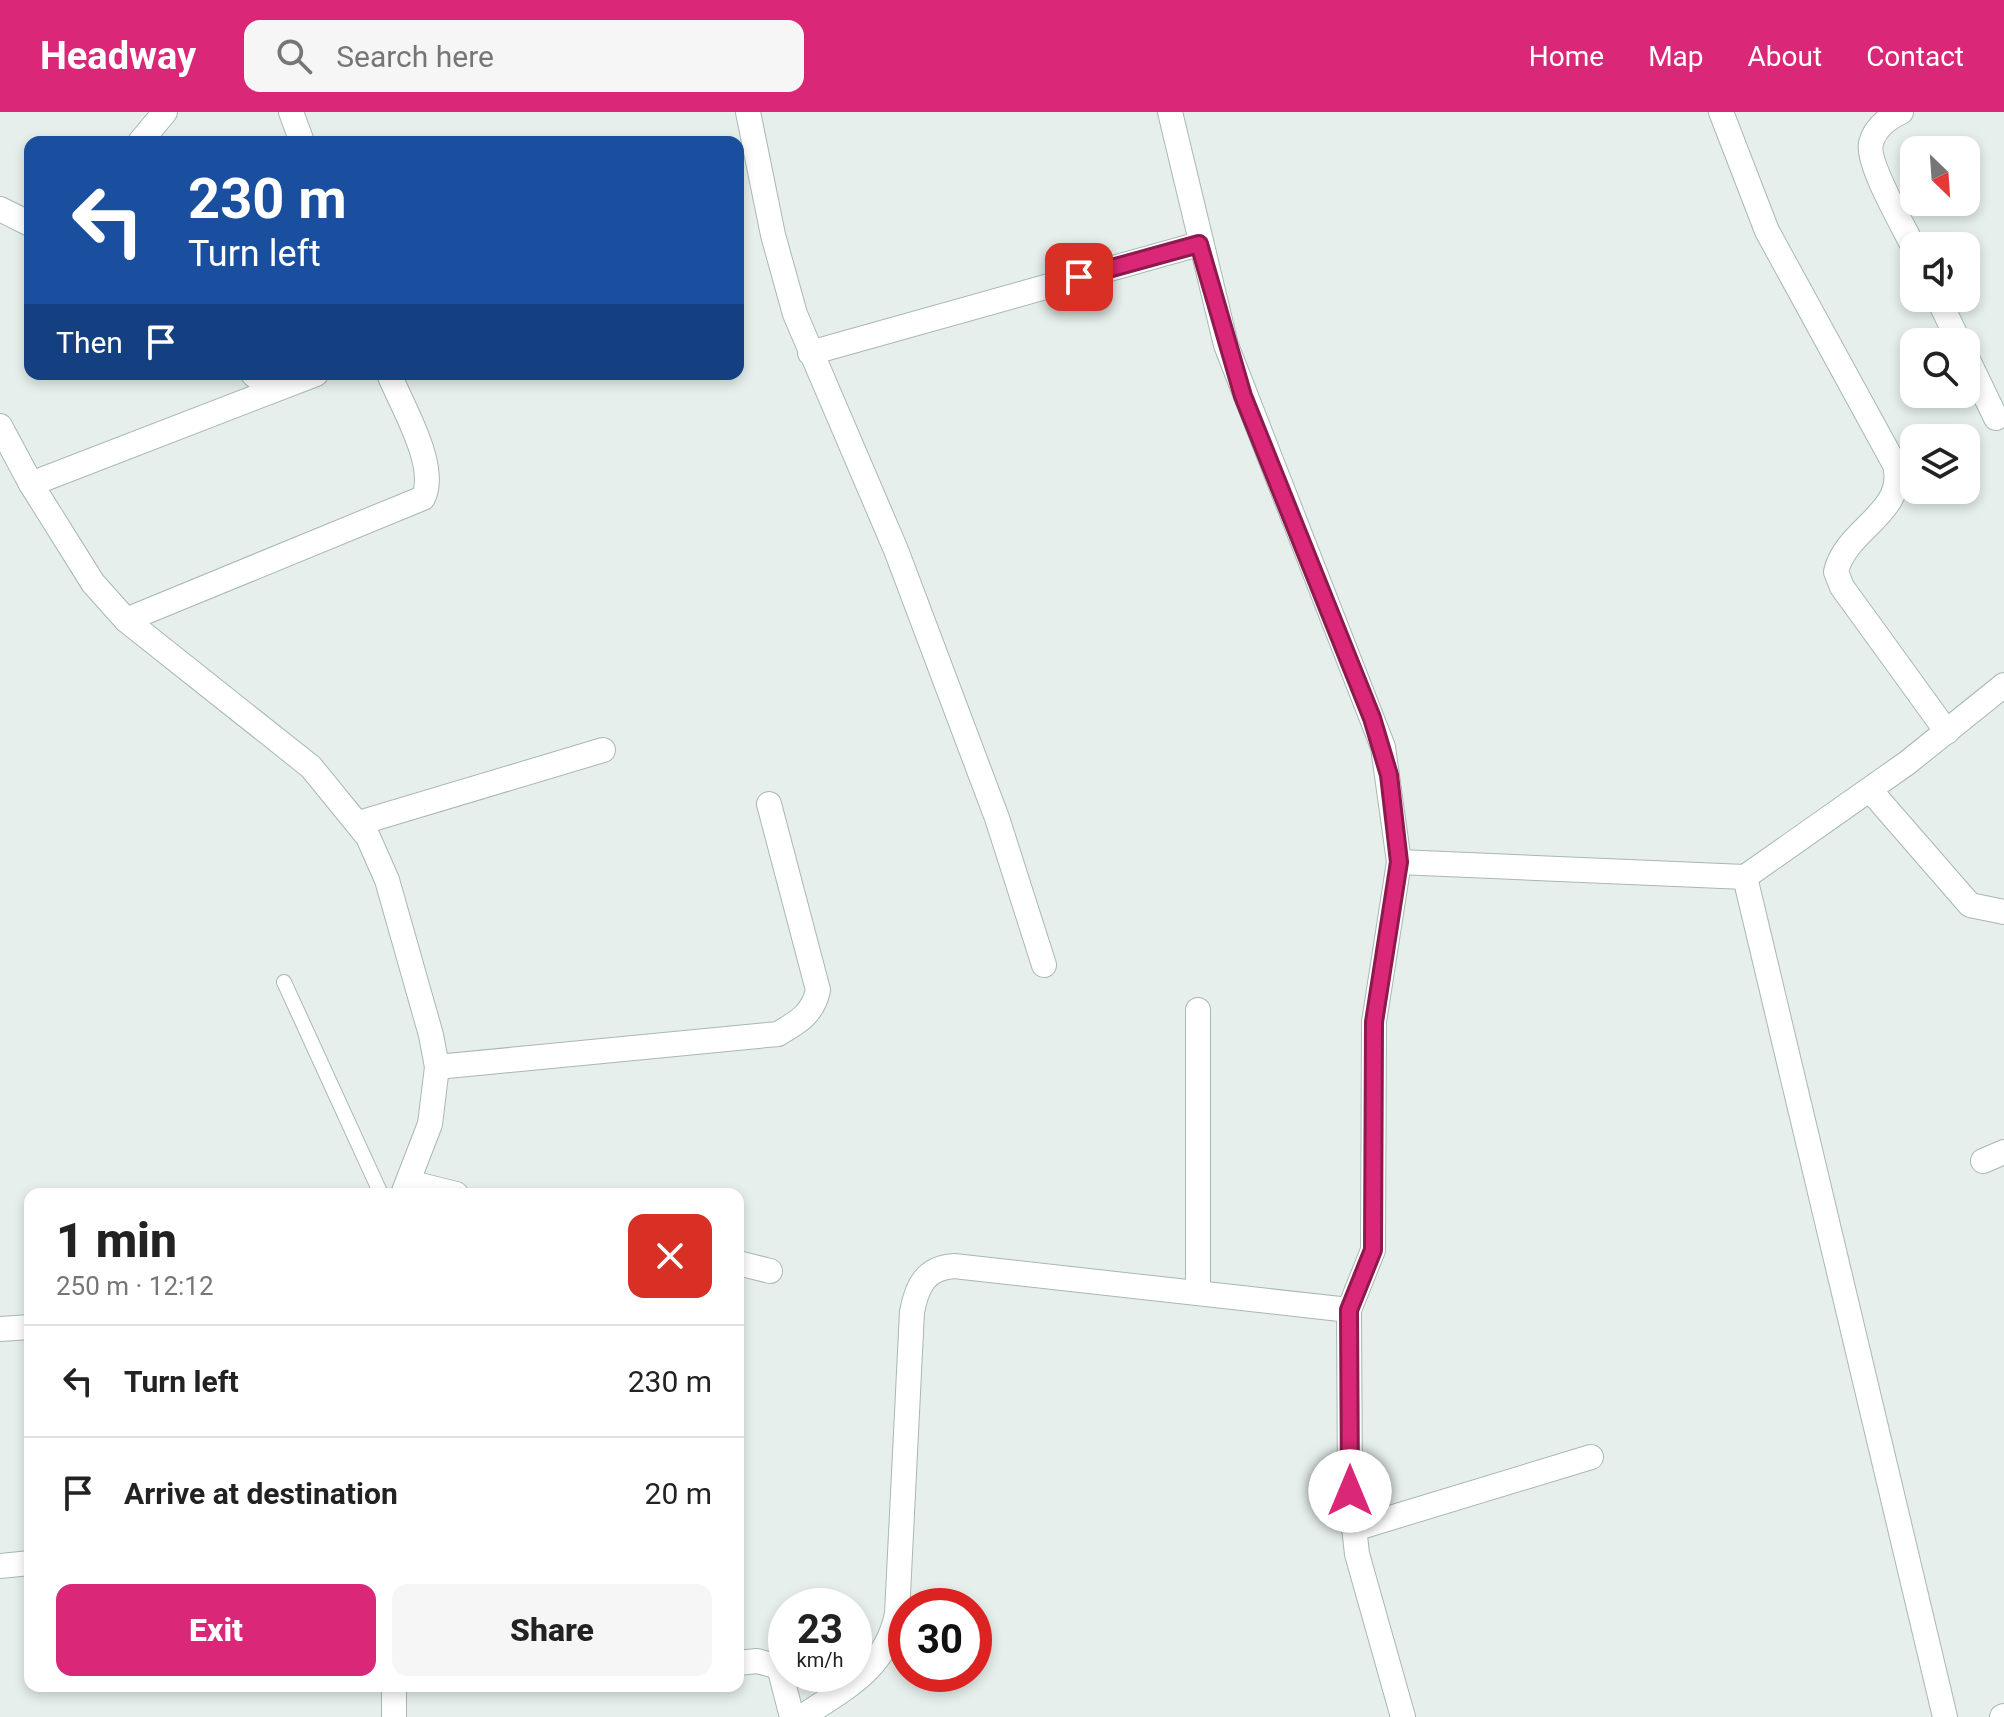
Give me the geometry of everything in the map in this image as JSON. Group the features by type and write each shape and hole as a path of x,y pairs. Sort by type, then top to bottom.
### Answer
{"street":[{"path":"145,136 165,112"},
{"path":"291,112 300,136"},
{"path":"748,112 773,235 810,353 901,564 997,818 1044,965"},
{"path":"1170,112 1199,244 1243,396 1383,747 1399,862 1374,1022 1373,1250 1349,1310 1350,1491 1363,1580 1403,1717"},
{"path":"1721,112 1767,231 1895,465 1899,478 1889,503 1845,549 1836,572 1842,587 1947,732"},
{"path":"1901,112 1877,130 1870,145 1875,166 1906,232"},
{"path":"0,209 24,221"},
{"path":"810,353 1199,244"},
{"path":"261,380 272,389"},
{"path":"31,484 298,380"},
{"path":"126,620 423,498 430,485 428,467 392,380"},
{"path":"1980,385 1996,418"},
{"path":"0,426 31,484 93,583 126,620 311,767 359,823 387,880 431,1035 437,1067 430,1124 406,1188"},
{"path":"1399,862 1745,877 1870,790 2004,685"},
{"path":"359,823 603,750"},
{"path":"1870,790 1970,905 2004,912"},
{"path":"437,1067 778,1034 803,1019 815,1004 818,990 769,804"},
{"path":"1745,877 1945,1717"},
{"path":"1198,1010 1198,1293"},
{"path":"744,1264 770,1271"},
{"path":"802,1717 861,1678 892,1639 897,1614 912,1312 916,1293 926,1276 937,1268 954,1266 1349,1310"},
{"path":"0,1329 24,1327"},
{"path":"1354,1529 1591,1457"},
{"path":"0,1566 24,1564"},
{"path":"744,1662 757,1661 779,1667 792,1717"},
{"path":"394,1692 394,1717"}],"lane":[{"path":"284,982 378,1188"}],"route":[{"path":"1079,277 1199,244 1243,396 1383,747 1399,862 1374,1022 1373,1250 1369,1267 1349,1310 1350,1491"}]}
